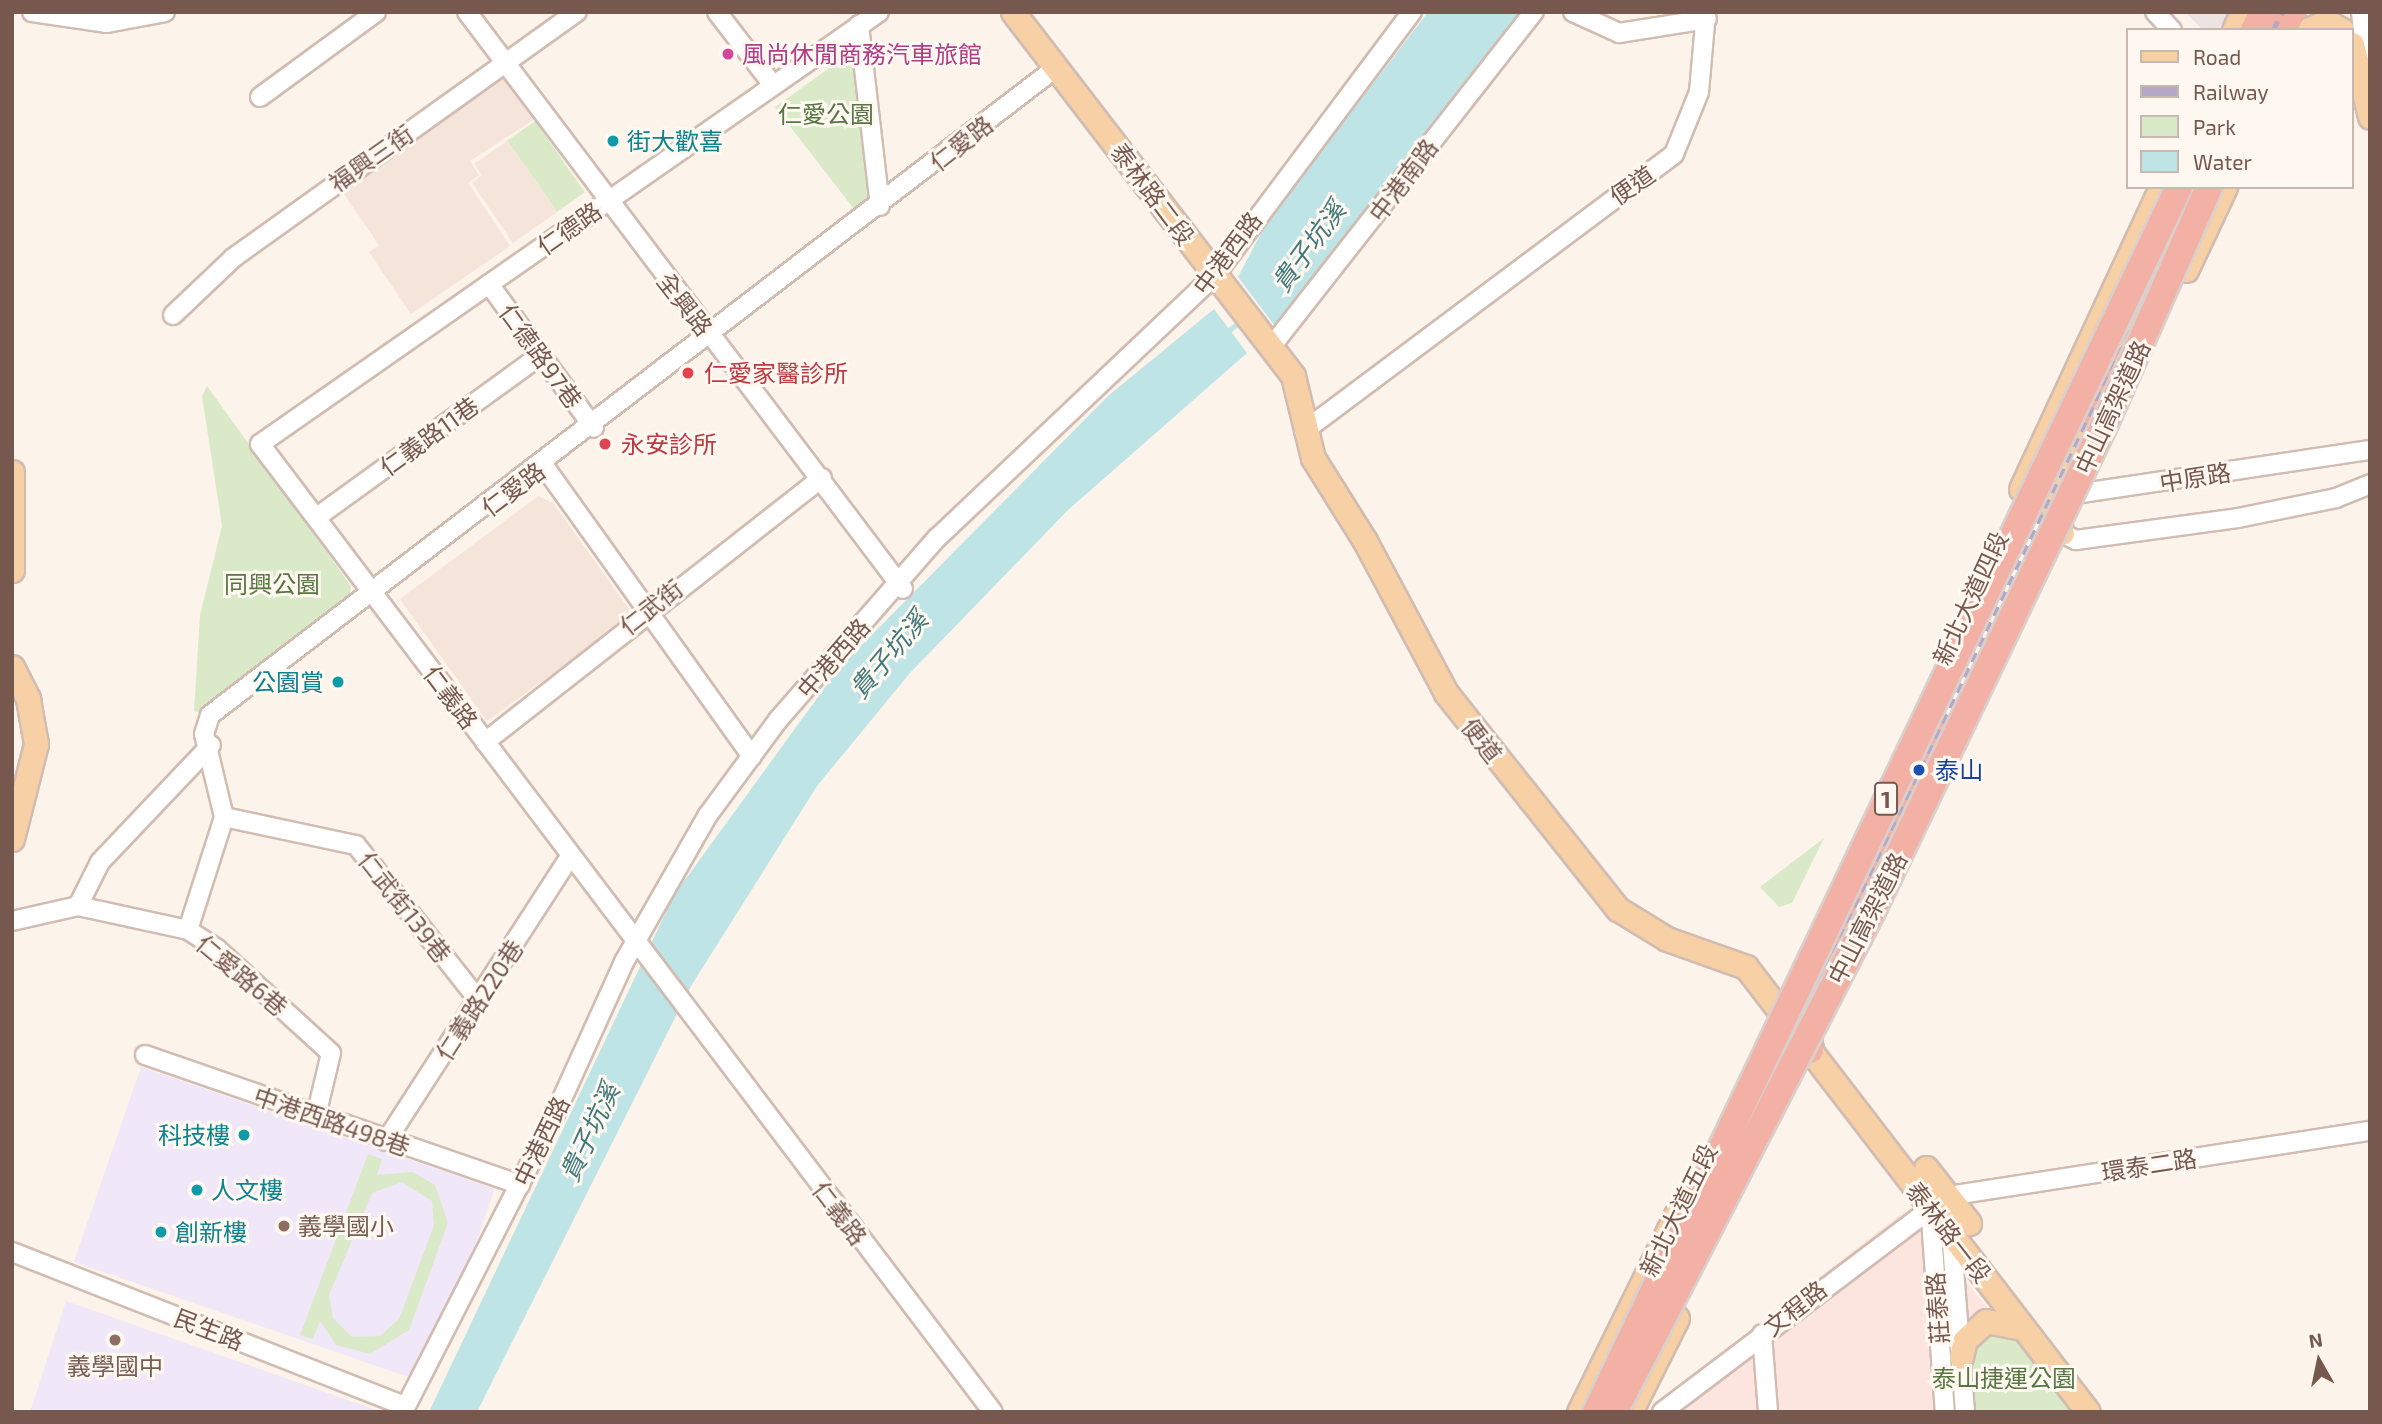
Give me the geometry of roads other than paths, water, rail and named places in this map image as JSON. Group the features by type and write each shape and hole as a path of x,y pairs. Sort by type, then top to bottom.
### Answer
{"highway":[{"path":"2255,28 2263,12"},
{"path":"2284,28 2292,12"},
{"path":"2085,419 2179,189"},
{"name":"中山高架道路","path":"1596,1412 2179,189"},
{"path":"1810,1052 1791,1009 1936,734 2085,419 2205,189"},
{"name":"中山高架道路","path":"1614,1412 1872,911 2105,423 2205,189"}],"main road":[{"name":"泰林路二段","path":"1013,12 1293,376"},
{"path":"2235,28 2242,12"},
{"path":"2270,28 2278,12"},
{"path":"2306,28 2313,12"},
{"path":"2311,28 2328,22 2338,28"},
{"path":"2354,52 2370,117"},
{"name":"新北大道四段","path":"1791,1009 2021,489 2160,189"},
{"path":"2062,533 2049,498 2195,189"},
{"name":"1","path":"1810,1052 2082,495 2224,189"},
{"name":"便道","path":"1293,376 1304,431 1324,480 1366,541 1424,662 1592,881 1637,923 1746,967 1791,1009"},
{"path":"12,472 17,526 12,570"},
{"path":"12,667 29,699 36,744 12,839"},
{"name":"新北大道五段","path":"1579,1412 1659,1248 1791,1009"},
{"name":"新北大道五段","path":"1630,1412 1810,1052"},
{"name":"泰林路一段","path":"1810,1052 1939,1201 2023,1328 2088,1412"},
{"name":"泰林路一段","path":"1926,1168 1939,1201"},
{"path":"1659,1248 1673,1272 1701,1270"},
{"path":"1961,1357 1965,1340 1986,1321 2023,1328"}],"street":[{"path":"33,12 90,21 165,12"},
{"path":"260,97 376,12"},
{"name":"全興路","path":"467,12 711,338 903,586"},
{"name":"福興三街","path":"173,315 233,258 577,12"},
{"path":"718,12 773,85"},
{"name":"仁德路","path":"260,444 879,12"},
{"name":"中港西路","path":"404,1409 520,1185 637,948 708,815 752,756 903,586 1039,439 1220,281 1412,12"},
{"name":"中港南路","path":"1268,344 1534,12"},
{"path":"1573,12 1619,33 1707,15"},
{"path":"2155,12 2170,28"},
{"path":"2361,12 2370,85"},
{"name":"便道","path":"1304,431 1674,153 1699,92 1707,15"},
{"path":"859,26 880,206"},
{"name":"仁愛路","path":"224,817 211,745 204,734 210,715 376,594 594,428 1057,67"},
{"name":"仁德路97巷","path":"489,284 594,428"},
{"name":"仁義路11巷","path":"317,517 541,355"},
{"name":"仁義路","path":"260,444 376,594 637,948 993,1412"},
{"name":"中原路","path":"2021,489 2049,498 2082,495 2370,450"},
{"path":"544,466 645,611 752,756"},
{"name":"仁武街","path":"485,741 645,611 822,478"},
{"path":"2062,533 2076,540 2238,518 2336,498 2370,484"},
{"path":"12,921 78,906 100,862 211,745"},
{"path":"188,930 224,817"},
{"name":"仁武街139巷","path":"224,817 356,845 480,1002"},
{"name":"仁義路220巷","path":"386,1141 480,1002 570,857"},
{"name":"仁愛路6巷","path":"78,906 188,930 331,1053 316,1116"},
{"name":"中港西路498巷","path":"145,1055 386,1141 520,1185"},
{"name":"環泰二路","path":"1939,1201 2370,1131"},
{"name":"文程路","path":"1662,1412 1939,1201"},
{"name":"莊泰路","path":"1939,1201 1945,1412"},
{"name":"莊泰路","path":"1960,1229 1961,1357 1965,1412"},
{"name":"民生路","path":"12,1252 404,1409"},
{"path":"1762,1334 1768,1412"}],"water":[{"path":"1428,12 1520,12 1277,329 1238,277 1267,222"},
{"path":"1214,309 1247,353 1068,510 910,673 817,786 691,986 477,1412 429,1412 674,895 839,668 1108,396"}],"waterway":[{"name":"貴子坑溪","path":"1227,332 1242,320"}],"railway":[{"path":"2274,28 2282,12"},
{"path":"1610,1412 2199,189"}],"place":[{"name":"風尚休閒商務汽車旅館","path":"728,54"},
{"name":"街大歡喜","path":"613,141"},
{"name":"仁愛家醫診所","path":"688,373"},
{"name":"永安診所","path":"605,444"},
{"name":"公園賞","path":"338,682"},
{"name":"泰山","path":"1919,770"},
{"name":"科技樓","path":"244,1135"},
{"name":"人文樓","path":"197,1190"},
{"name":"義學國小","path":"284,1226"},
{"name":"創新樓","path":"161,1232"},
{"name":"義學國中","path":"115,1340"}],"park label":[{"name":"仁愛公園","path":"826,114"},
{"name":"同興公園","path":"272,584"},
{"name":"泰山捷運公園","path":"2004,1378"}]}
